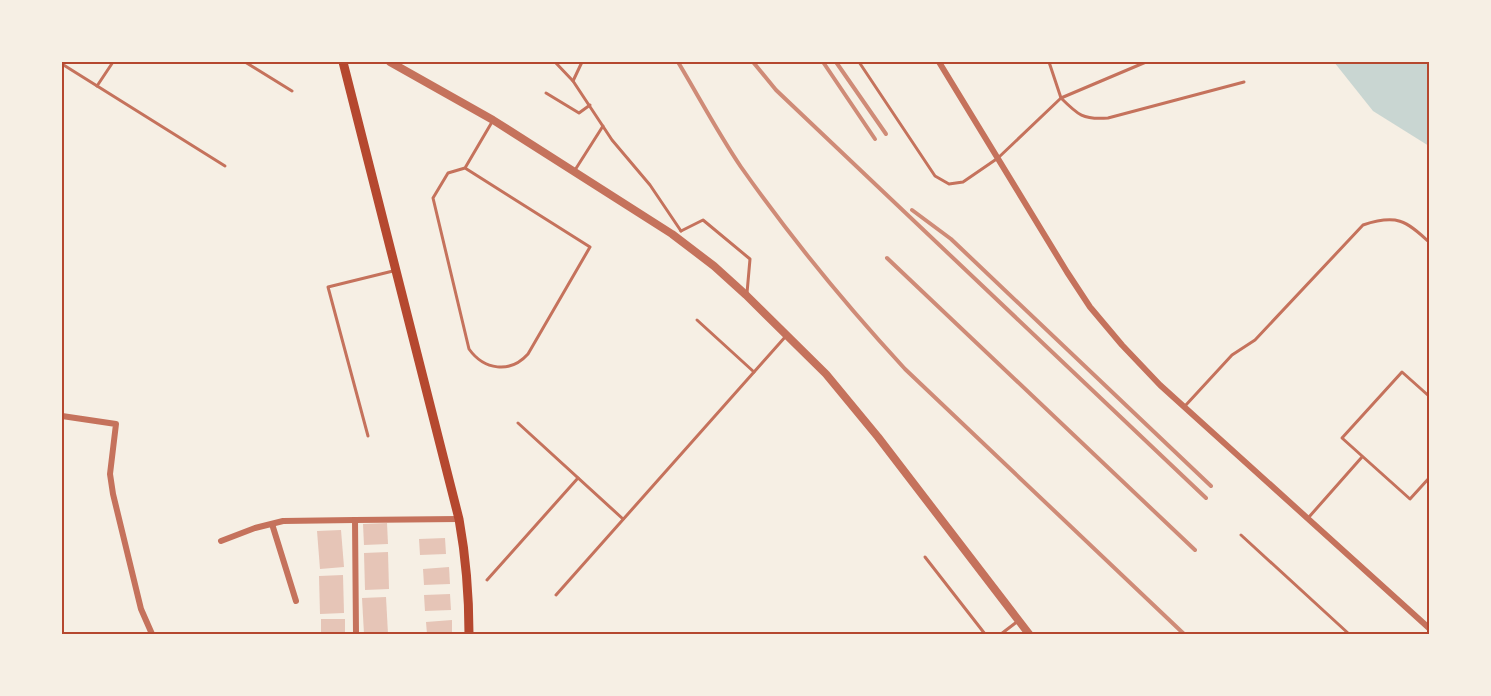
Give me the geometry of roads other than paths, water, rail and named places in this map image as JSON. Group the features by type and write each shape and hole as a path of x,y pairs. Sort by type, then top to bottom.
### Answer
{"main road":[{"path":"343,62 459,519 466,555 469,634"}],"street":[{"path":"390,62 493,120 677,232 747,295 826,374 878,437 1029,634"},
{"path":"939,62 1090,307 1122,345 1184,407 1430,629"},
{"path":"62,416 116,424 110,474 112,494 141,609 152,634"},
{"path":"221,541 283,521 459,519"},
{"path":"355,520 356,634"},
{"path":"272,524 296,602"}],"lane":[{"path":"97,86 112,62"},
{"path":"245,62 292,91"},
{"path":"555,62 573,81 624,156 662,200 677,232 703,220 750,259 747,295"},
{"path":"573,81 582,62"},
{"path":"859,62 935,176 949,184 963,182 998,158 1061,98 1146,62"},
{"path":"1048,62 1061,98 1077,115 1093,119 1108,118 1244,82"},
{"path":"62,64 225,166"},
{"path":"546,93 579,113 590,105"},
{"path":"465,168 590,247 528,354 520,363 509,367 495,368 484,364 476,359 469,349 433,198 448,173 465,168 493,120"},
{"path":"574,171 603,126"},
{"path":"1184,407 1232,355 1255,340 1363,225 1392,218 1406,224 1430,243"},
{"path":"368,436 328,287 395,270"},
{"path":"697,320 754,372"},
{"path":"556,595 787,336"},
{"path":"1430,397 1402,372 1342,438 1410,499 1430,477"},
{"path":"518,423 623,519"},
{"path":"1308,519 1362,457"},
{"path":"487,580 578,478"},
{"path":"1241,535 1349,634"},
{"path":"925,557 985,634"},
{"path":"1001,634 1018,621"}],"railway":[{"path":"678,62 724,141 779,220 883,345 905,369 1184,634"},
{"path":"753,62 776,90 1206,498"},
{"path":"823,62 875,139"},
{"path":"836,62 886,134"},
{"path":"912,210 951,239 1211,486"},
{"path":"887,258 1195,550"}]}
